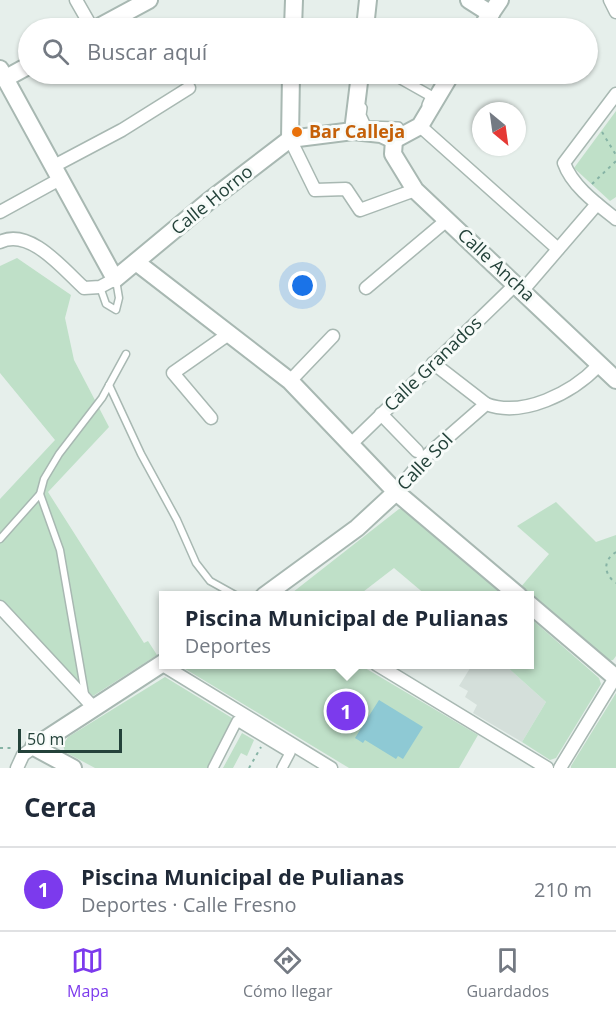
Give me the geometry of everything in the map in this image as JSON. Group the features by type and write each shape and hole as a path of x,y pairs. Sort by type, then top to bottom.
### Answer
{"street":[{"path":"76,0 86,18"},
{"path":"116,18 149,0"},
{"path":"366,18 368,0"},
{"path":"469,0 496,7"},
{"path":"610,0 616,12"},
{"path":"292,1 293,18"},
{"path":"0,242 18,238 34,245 84,288 100,287 115,279 2,76 18,70"},
{"path":"291,84 290,139 315,190 346,189 360,210 415,190"},
{"path":"353,131 359,84"},
{"path":"365,84 361,115 366,126 398,128 399,132 407,131 417,123 431,96 410,84"},
{"path":"290,139 353,131 381,134 394,140 420,126 445,84"},
{"path":"0,212 189,88"},
{"path":"616,94 564,164 567,173 584,192 616,219"},
{"path":"420,126 558,249"},
{"name":"Calle Horno","path":"115,279 209,201 290,139"},
{"name":"Calle Ancha","path":"394,140 393,154 415,190 520,287 598,366 616,380"},
{"name":"Calle Granados","path":"350,445 433,363 520,287 558,249 597,204"},
{"path":"366,288 447,220"},
{"path":"136,262 290,381 396,492 513,591"},
{"path":"211,418 173,373 230,333"},
{"path":"290,381 333,336"},
{"path":"433,363 486,404 499,409 553,400 598,366"},
{"name":"Calle Sol","path":"271,591 357,528 396,492 424,458 486,404"},
{"path":"381,414 417,451"},
{"path":"0,607 90,702"},
{"path":"534,608 616,677 560,768"},
{"path":"16,768 23,755 90,702 159,665"},
{"path":"172,669 331,768"},
{"path":"384,669 547,768"},
{"path":"213,768 237,721 290,753 282,768"},
{"path":"34,747 73,768"}],"lane":[{"path":"100,287 106,304 116,310 118,298 115,279"},
{"path":"0,539 40,494 44,479 59,454 109,385 126,354"},
{"path":"109,385 141,454 177,520 196,563 210,581 228,591"},
{"path":"40,494 60,550 90,702"}],"path":[{"path":"596,121 616,155"},
{"path":"584,192 616,161"},
{"path":"616,552 610,556 606,566 608,576 616,583"},
{"path":"249,768 264,741"}],"shaded area":[{"path":"470,669 509,669 546,702 522,742 473,713 477,705 465,697 468,691 459,686"}],"green space":[{"path":"616,111 616,197 610,201 574,168"},
{"path":"17,258 71,295 65,318 74,360 109,427 48,492 144,643 148,641 157,655 93,696 0,602 0,499 55,440 0,373 0,266"},
{"path":"556,502 596,542 616,535 616,656 613,660 607,661 534,600 534,591 524,591 520,588 549,554 517,526"},
{"path":"399,509 405,509 500,591 421,591 394,568 364,591 294,591"},
{"path":"534,621 599,678 601,684 556,758 550,760 522,742 546,702 509,669 534,669"},
{"path":"185,669 367,669 478,735 459,768 349,768"},
{"path":"165,677 237,721 213,768 95,768 65,752 63,745 68,737"},
{"path":"616,693 616,768 571,768 571,766"},
{"path":"242,733 254,740 247,756 241,753 233,768 223,768"}],"water":[{"path":"379,700 423,727 403,759 398,756 396,759 365,740 363,743 355,738"}],"place":[{"name":"Bar Calleja","path":"297,132"},
{"name":"Piscina Municipal de Pulianas","path":"346,711"}]}
